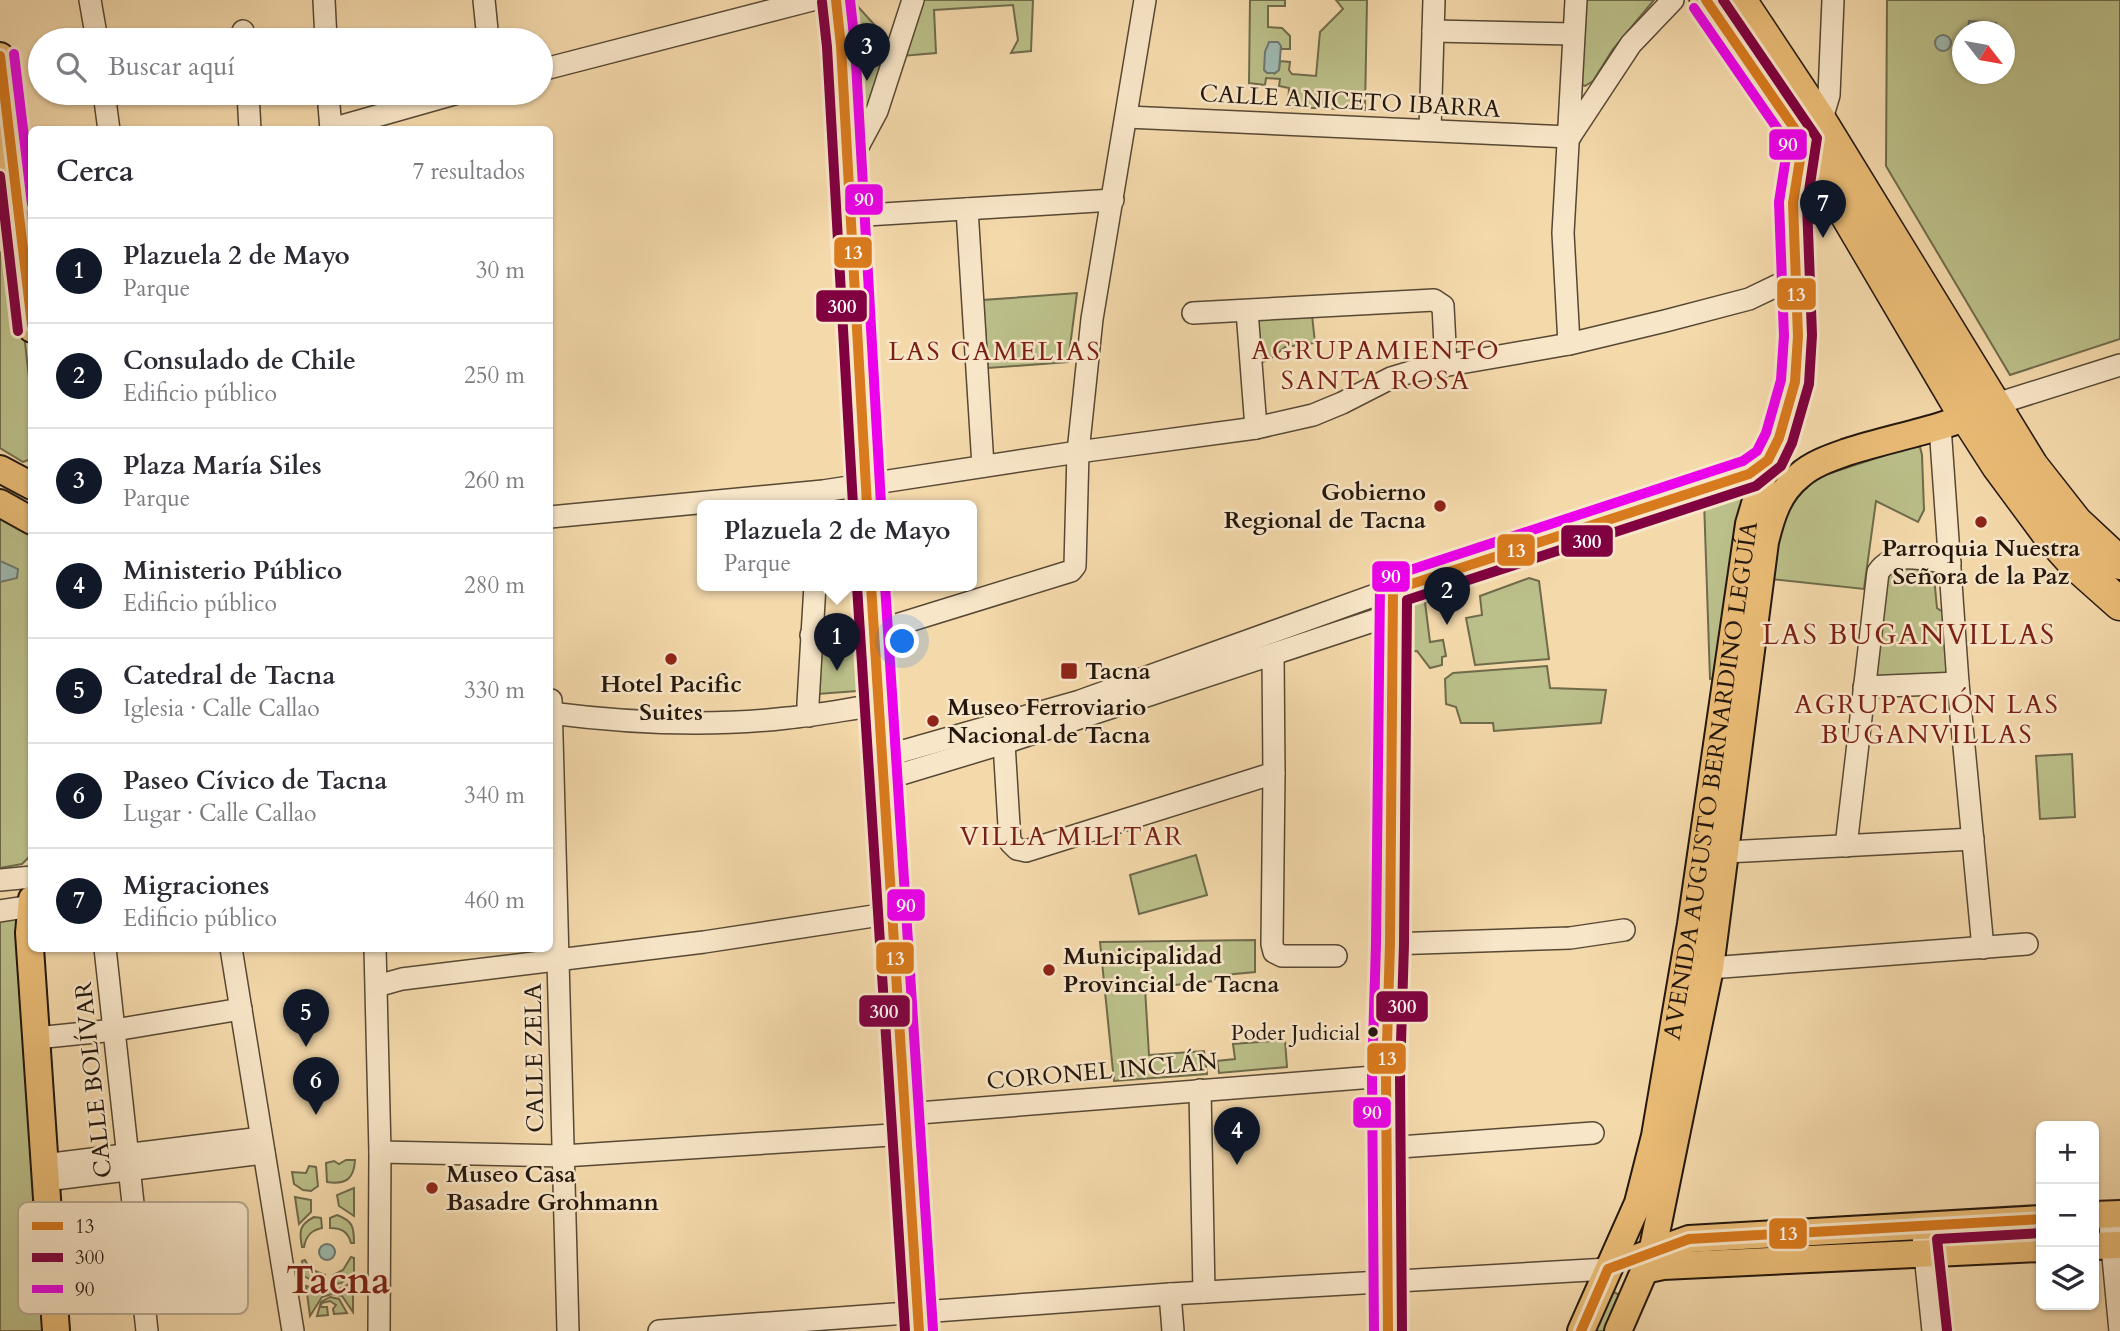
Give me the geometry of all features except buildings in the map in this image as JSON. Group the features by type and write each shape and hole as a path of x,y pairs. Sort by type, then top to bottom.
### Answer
{"highway":[{"path":"1706,0 1812,131"},
{"path":"1740,0 1966,416 2049,535 2075,564 2120,604"},
{"path":"1966,416 2032,466 2076,522 2120,563"}],"main road":[{"path":"0,57 18,245 28,305"},
{"name":"AVENIDA AUGUSTO BERNARDINO LEGUÍA","path":"1581,1331 1645,1182 1655,1136 1684,969 1749,524 1795,382 1798,337 1793,203 1812,131"},
{"name":"AVENIDA AUGUSTO BERNARDINO LEGUÍA","path":"1618,1331 1648,1262 1662,1208 1710,968 1765,542 1777,502 1799,475 1826,459 1966,416"},
{"path":"0,453 28,468"},
{"path":"1768,460 1781,475 1799,475"},
{"path":"0,469 28,484"},
{"path":"0,487 28,501"},
{"path":"0,503 28,519"},
{"path":"30,952 47,1202"},
{"path":"1662,1208 1675,1230 1689,1239"},
{"path":"1608,1269 1648,1262 1689,1239 2036,1219"},
{"path":"1801,1233 1804,1259"},
{"path":"1648,1262 1662,1266 2036,1248"}],"street":[{"path":"90,0 95,28"},
{"path":"324,0 325,28"},
{"path":"484,0 487,28"},
{"path":"553,67 812,0"},
{"path":"836,0 841,46 866,495"},
{"path":"847,167 877,111 913,0"},
{"path":"811,635 874,630 1070,571 1075,566 1078,452 1097,281 1113,200 1145,0"},
{"path":"1430,130 1434,0"},
{"path":"1569,344 1563,233 1576,0"},
{"path":"1570,137 1631,44 1673,0"},
{"path":"1812,131 1829,95 1833,0"},
{"path":"1433,31 1573,34"},
{"path":"106,105 108,126"},
{"path":"249,105 250,126"},
{"path":"329,105 331,126"},
{"path":"342,126 416,105"},
{"name":"CALLE ANICETO IBARRA","path":"1127,117 1570,137"},
{"path":"850,216 1113,200"},
{"path":"967,209 983,466"},
{"path":"793,500 866,495 983,466 1256,428 1313,415 1391,378 1446,365 1569,344 1749,299 1795,277"},
{"path":"1193,313 1438,302 1443,306 1446,365"},
{"path":"1247,311 1256,428"},
{"path":"1983,948 1958,683 1950,563 1966,416 2120,365"},
{"path":"881,757 1080,701 1443,572 1728,483 1749,474 1768,460"},
{"path":"553,517 697,507"},
{"path":"1846,846 1878,572 1884,563 1899,557 1950,563"},
{"path":"1388,1331 1386,1148 1393,590"},
{"path":"809,710 815,591"},
{"path":"872,591 919,1322"},
{"path":"885,779 1004,743 1394,614"},
{"path":"1273,655 1272,944 1274,953 1282,956 1336,956"},
{"path":"1864,687 1958,683"},
{"path":"553,706 652,710 771,707 809,710 878,698"},
{"path":"1004,743 1010,842 1017,849 1026,852 1274,773"},
{"name":"CALLE ZELA","path":"553,801 568,1331"},
{"path":"1726,852 1973,839"},
{"path":"0,880 28,877"},
{"path":"0,911 28,905"},
{"path":"377,986 402,979 704,942 893,913"},
{"path":"1390,944 1570,938 1624,930"},
{"path":"1684,969 2026,944"},
{"name":"CALLE BOLÍVAR","path":"105,952 132,1202"},
{"path":"232,952 293,1331"},
{"path":"375,952 380,1152 379,1331"},
{"path":"36,1038 114,1030 241,1009"},
{"name":"CORONEL INCLÁN","path":"380,1152 563,1156 906,1124 1200,1090 1387,1076"},
{"path":"1200,1090 1204,1292"},
{"path":"1386,1148 1594,1133"},
{"path":"45,1172 262,1145"},
{"path":"2107,1215 2108,1245 2120,1331"},
{"path":"1923,1226 1933,1331"},
{"path":"659,1331 919,1322 1170,1294 1608,1269"},
{"path":"1170,1294 1173,1331"}],"green space":[{"path":"852,0 890,42 862,120"},
{"path":"917,0 1033,0 1031,51 1011,53 1018,40 1013,5 934,10 936,53 902,56"},
{"path":"1250,0 1285,0 1285,6 1268,6 1268,27 1282,28 1290,36 1290,49 1281,49 1281,46 1275,73 1279,70 1280,61 1290,62 1289,70 1292,74 1316,76 1320,32 1343,9 1336,0 1367,0 1365,110 1288,107 1289,88 1279,86 1280,79 1266,78 1265,85 1249,83"},
{"path":"1585,0 1654,0 1613,49 1593,81 1585,86 1580,84"},
{"path":"1887,0 2120,0 2120,339 2010,375 1886,166"},
{"path":"0,252 10,253 16,260 28,370 28,460 23,462 0,448"},
{"path":"1077,293 1068,362 988,368 983,300"},
{"path":"1312,315 1315,343 1285,347 1259,364 1255,324 1265,317"},
{"path":"1914,446 1920,447 1922,455 1924,510 1918,522 1876,501 1864,589 1771,579 1779,519 1803,487 1827,474"},
{"path":"1739,493 1744,495 1714,678 1710,679 1704,500"},
{"path":"0,509 28,524 28,858 22,864 0,868"},
{"path":"1891,566 1933,566 1937,608 1944,613 1948,677 1873,681 1885,576"},
{"path":"1453,578 1466,594 1425,602 1430,642 1443,640 1446,656 1442,657 1442,665 1430,668 1417,651 1402,652 1403,596"},
{"path":"1529,578 1539,581 1549,659 1475,665 1466,618 1482,615 1480,596"},
{"path":"858,639 861,642 863,686 857,691 818,694 816,644"},
{"path":"1547,666 1550,688 1606,690 1601,723 1494,731 1493,723 1461,723 1456,707 1446,704 1445,679 1453,673"},
{"path":"2072,754 2075,817 2040,819 2036,756"},
{"path":"1196,855 1207,895 1139,914 1130,875"},
{"path":"14,913 20,920 37,1202 18,1202 18,1314 44,1314 45,1331 0,1331 0,916"},
{"path":"1255,940 1255,972 1214,976 1214,981 1145,988 1149,1055 1204,1051 1207,1074 1114,1081 1100,942"},
{"path":"1285,1040 1287,1067 1219,1073 1217,1061 1235,1059 1233,1044"},
{"path":"346,1160 355,1160 351,1176 340,1182 327,1182 326,1163 334,1161 339,1164"},
{"path":"309,1166 316,1167 318,1186 311,1191 303,1190 294,1184 292,1172 306,1173"},
{"path":"354,1188 354,1216 339,1206 337,1195"},
{"path":"295,1197 311,1200 311,1212 299,1224"},
{"path":"337,1215 351,1225 354,1243 351,1243 344,1231 330,1228 330,1218"},
{"path":"314,1217 321,1218 322,1228 310,1234 302,1247 301,1229"},
{"path":"2036,1230 2036,1238 1944,1242 1941,1233"},
{"path":"351,1257 354,1258 354,1273 341,1283 334,1284 333,1275 343,1270"},
{"path":"305,1260 310,1269 325,1275 325,1284 318,1284 304,1276 302,1261"},
{"path":"353,1281 353,1312 342,1296 332,1294 322,1297 310,1316 306,1286 330,1291 341,1289"},
{"path":"1612,1291 1627,1299 1613,1331 1595,1331"},
{"path":"330,1297 339,1299 347,1313 334,1314 336,1305 330,1301 322,1303 320,1307 327,1307 328,1315 317,1316 321,1302"}],"water":[{"path":"1943,35 1951,43 1943,51 1935,43"},
{"path":"1269,42 1278,42 1281,46 1279,70 1275,73 1267,73 1264,70 1265,52"},
{"path":"0,561 18,569 17,578 0,582"},
{"path":"327,1244 335,1252 327,1260 319,1252"}],"transit line":[{"name":"13","path":"836,0 841,46 867,500"},
{"name":"90","path":"850,0 855,45 881,500"},
{"name":"13","path":"1388,1331 1386,1076 1393,590 1749,474 1768,460 1779,438 1795,382 1798,336 1793,203 1803,141 1706,0"},
{"name":"300","path":"1402,1331 1400,1076 1407,600 1756,486 1781,466 1792,443 1809,384 1812,335 1807,204 1817,138 1723,0"},
{"name":"300","path":"822,2 827,47 853,500"},
{"name":"90","path":"1374,1331 1372,1076 1380,585 1389,577 1743,461 1757,451 1766,433 1781,380 1784,336 1779,202 1788,144 1694,8"},
{"name":"90","path":"14,54 28,171"},
{"name":"13","path":"0,56 28,291"},
{"name":"300","path":"0,176 18,331"},
{"name":"300","path":"857,591 905,1331"},
{"name":"13","path":"871,591 919,1331"},
{"name":"90","path":"885,591 933,1330"},
{"name":"13","path":"1581,1331 1608,1269 1689,1239 2036,1219"},
{"name":"300","path":"1947,1330 1937,1239 2036,1233"}],"place":[{"name":"Plaza María Siles","path":"867,81"},
{"name":"Migraciones","path":"1823,238"},
{"name":"Gobierno Regional de Tacna","path":"1440,506"},
{"name":"Parroquia Nuestra Señora de la Paz","path":"1981,522"},
{"name":"Consulado de Chile","path":"1447,625"},
{"name":"Hotel Pacific Suites","path":"671,659"},
{"name":"Plazuela 2 de Mayo","path":"837,671"},
{"name":"Tacna","path":"1069,671"},
{"name":"Museo Ferroviario Nacional de Tacna","path":"933,721"},
{"name":"Municipalidad Provincial de Tacna","path":"1049,970"},
{"name":"Poder Judicial","path":"1373,1032"},
{"name":"Catedral de Tacna","path":"306,1047"},
{"name":"Paseo Cívico de Tacna","path":"316,1115"},
{"name":"Ministerio Público","path":"1237,1165"},
{"name":"Museo Casa Basadre Grohmann","path":"432,1188"}],"district":[{"name":"LAS CAMELIAS","path":"995,351"},
{"name":"AGRUPAMIENTO SANTA ROSA","path":"1376,365"},
{"name":"LAS BUGANVILLAS","path":"1909,634"},
{"name":"AGRUPACIÓN LAS BUGANVILLAS","path":"1927,719"},
{"name":"VILLA MILITAR","path":"1072,836"},
{"name":"Tacna","path":"338,1280"}]}
